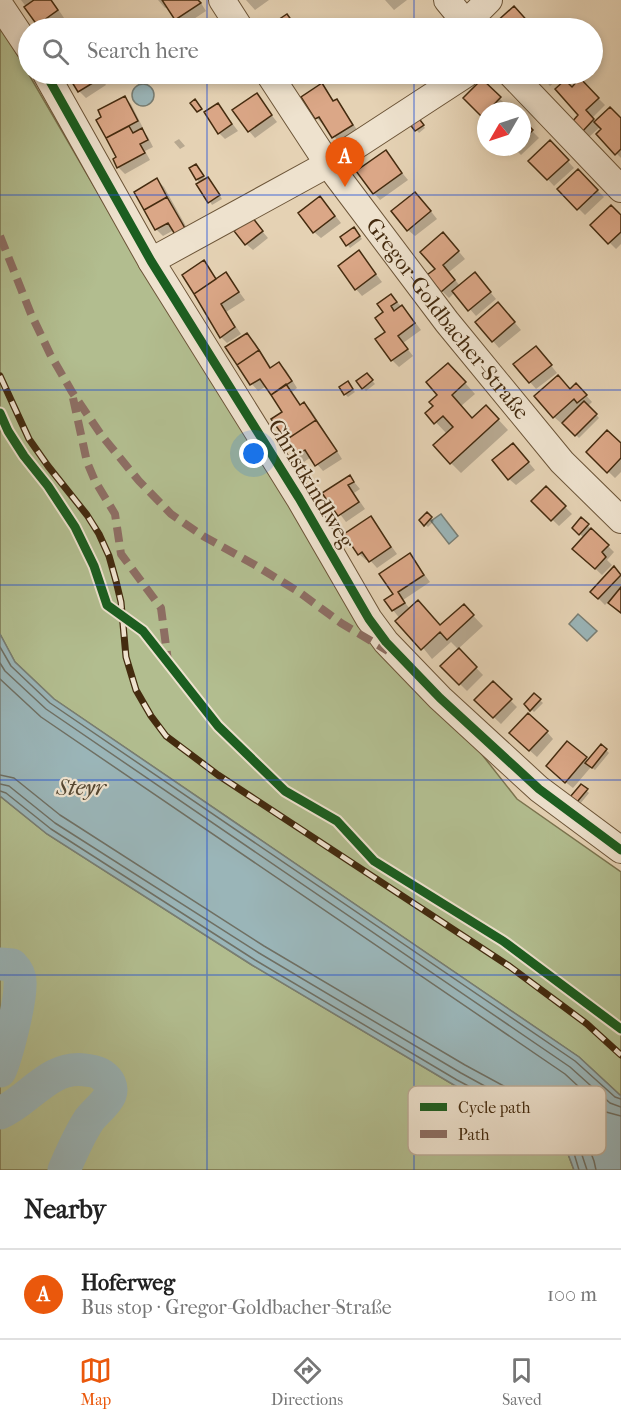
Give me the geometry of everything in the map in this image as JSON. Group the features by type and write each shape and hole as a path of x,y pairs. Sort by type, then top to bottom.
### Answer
{"street":[{"path":"222,0 234,18"},
{"path":"447,0 462,18"},
{"path":"474,18 489,0"},
{"path":"0,5 18,32"},
{"name":"Christkindlweg","path":"52,84 151,261 299,498 369,619 386,642 440,698 539,789 621,850"},
{"name":"Gregor-Goldbacher-Straße","path":"276,84 328,164 447,322 555,453 621,520"},
{"path":"151,261 328,164 451,84"},
{"path":"521,84 621,189"}],"green space":[{"path":"0,25 18,56 18,84 34,84 148,279 305,530 517,799 621,872 621,1096 579,1057 54,699 15,662 0,634"},
{"path":"0,796 47,834 252,965 456,1086 408,1086 408,1155 568,1155 574,1170 0,1170"}],"water":[{"path":"143,84 151,87 154,95 151,103 143,106 135,103 132,95 135,87"},
{"path":"441,514 458,536 449,544 431,521"},
{"path":"578,614 597,631 587,641 569,624"},
{"name":"Steyr","path":"0,634 15,662 54,699 579,1057 621,1096 621,1170 574,1170 568,1155 606,1155 606,1086 456,1086 252,965 47,834 0,796"}],"building":[{"path":"34,0 51,0 58,10 47,18 32,18 24,7"},
{"path":"162,0 198,0 201,3 178,18 174,18"},
{"path":"514,6 525,18 501,18"},
{"path":"73,84 91,84 78,92"},
{"path":"323,84 333,101 337,99 353,125 332,138 319,117 315,119 301,97"},
{"path":"477,84 487,84 501,97 496,102 477,102 477,112 463,98"},
{"path":"561,84 569,84 572,87 575,84 586,84 599,98 586,110 594,119 582,132 572,122 578,115 555,89"},
{"path":"257,93 272,115 248,132 232,110"},
{"path":"125,96 138,121 106,138 96,120 101,117 98,110"},
{"path":"195,99 202,109 197,112 190,103"},
{"path":"218,103 232,124 218,134 204,112"},
{"path":"610,107 621,118 621,149 615,155 596,134 601,129 594,122"},
{"path":"417,116 424,125 415,131 409,123"},
{"path":"129,126 133,133 142,128 148,140 140,144 145,153 117,168 113,159 116,157 106,138"},
{"path":"550,140 569,160 547,180 528,161"},
{"path":"386,150 402,173 373,194 356,171"},
{"path":"196,164 204,176 196,180 189,168"},
{"path":"578,169 598,190 577,210 557,189"},
{"path":"208,177 220,195 208,203 196,184"},
{"path":"157,178 167,197 144,210 134,192"},
{"path":"415,192 431,211 407,231 391,211"},
{"path":"320,196 335,216 313,233 298,213"},
{"path":"167,197 186,230 176,236 168,223 155,230 144,210"},
{"path":"611,205 621,215 621,232 608,244 590,225"},
{"path":"252,217 263,231 245,245 234,231"},
{"path":"354,227 360,236 346,246 340,237"},
{"path":"443,232 459,251 443,265 455,280 441,292 427,275 435,269 420,252"},
{"path":"359,250 376,274 355,290 338,266"},
{"path":"204,260 216,279 194,294 182,275"},
{"path":"226,272 239,292 221,304 235,327 220,338 194,294"},
{"path":"475,272 491,292 468,311 452,291"},
{"path":"391,294 397,302 391,306 394,311 402,305 415,323 398,336 408,349 391,361 375,339 385,332 375,318 383,312 377,304"},
{"path":"498,302 515,322 492,342 475,322"},
{"path":"247,333 259,350 237,365 225,347"},
{"path":"536,346 552,365 529,383 513,364"},
{"path":"259,350 270,368 279,362 292,381 271,395 260,379 250,385 237,365"},
{"path":"448,363 466,382 452,395 472,418 486,405 499,419 450,464 433,445 453,427 443,416 434,424 425,413 433,406 429,402 437,395 426,382"},
{"path":"367,373 373,380 362,389 356,381"},
{"path":"558,375 570,389 576,383 587,395 577,403 574,399 553,418 534,396"},
{"path":"348,381 353,389 344,395 339,387"},
{"path":"286,384 300,405 304,402 316,420 286,440 271,419 282,412 271,395"},
{"path":"584,401 597,414 575,436 562,423"},
{"path":"316,420 337,451 315,466 305,450 296,456 286,440"},
{"path":"607,430 621,443 621,458 607,473 586,452"},
{"path":"513,443 529,462 508,480 492,460"},
{"path":"350,475 354,482 348,485 359,502 338,516 322,493"},
{"path":"546,486 566,506 551,521 531,501"},
{"path":"427,512 432,517 424,526 419,520"},
{"path":"371,516 391,547 369,562 362,552 358,555 344,534"},
{"path":"581,517 589,524 579,535 572,528"},
{"path":"591,528 609,545 602,552 606,557 595,569 572,549"},
{"path":"410,553 424,575 398,592 405,603 392,611 384,600 393,594 379,574"},
{"path":"614,566 621,575 598,599 590,592"},
{"path":"621,587 621,613 608,603"},
{"path":"418,600 440,625 464,604 474,615 447,640 440,632 421,650 395,621"},
{"path":"459,648 477,667 459,685 440,666"},
{"path":"493,681 512,699 493,718 474,700"},
{"path":"534,693 541,699 530,711 524,704"},
{"path":"528,713 548,731 529,751 509,733"},
{"path":"567,741 587,757 565,783 546,766"},
{"path":"601,744 607,749 592,768 585,763"},
{"path":"581,784 588,789 577,802 570,797"}],"waterway":[{"path":"0,964 12,965 19,974 20,983 13,1029 0,1071"},
{"path":"0,1113 11,1108 40,1085 61,1073 85,1070 96,1072 104,1077 111,1086 110,1095 85,1126 64,1170"}],"railway":[{"path":"0,376 29,439 99,534 109,556 121,602 126,657 136,690 166,736 218,775 509,966 587,1024 621,1055"}],"marked path":[{"path":"0,236 31,314 50,354 102,436 139,481 171,514 203,536 299,592 341,623 388,651"},
{"path":"73,398 87,462 95,481 115,514 121,554 161,608 168,661"}],"cycle path":[{"path":"52,84 151,261 299,498 369,619 386,642 440,698 539,789 621,850"},
{"path":"0,413 24,456 48,486 75,527 94,566 107,605 143,631 218,726 285,791 337,821 374,861 503,941 621,1029"}],"place":[{"name":"Hoferweg","path":"345,187"}]}
